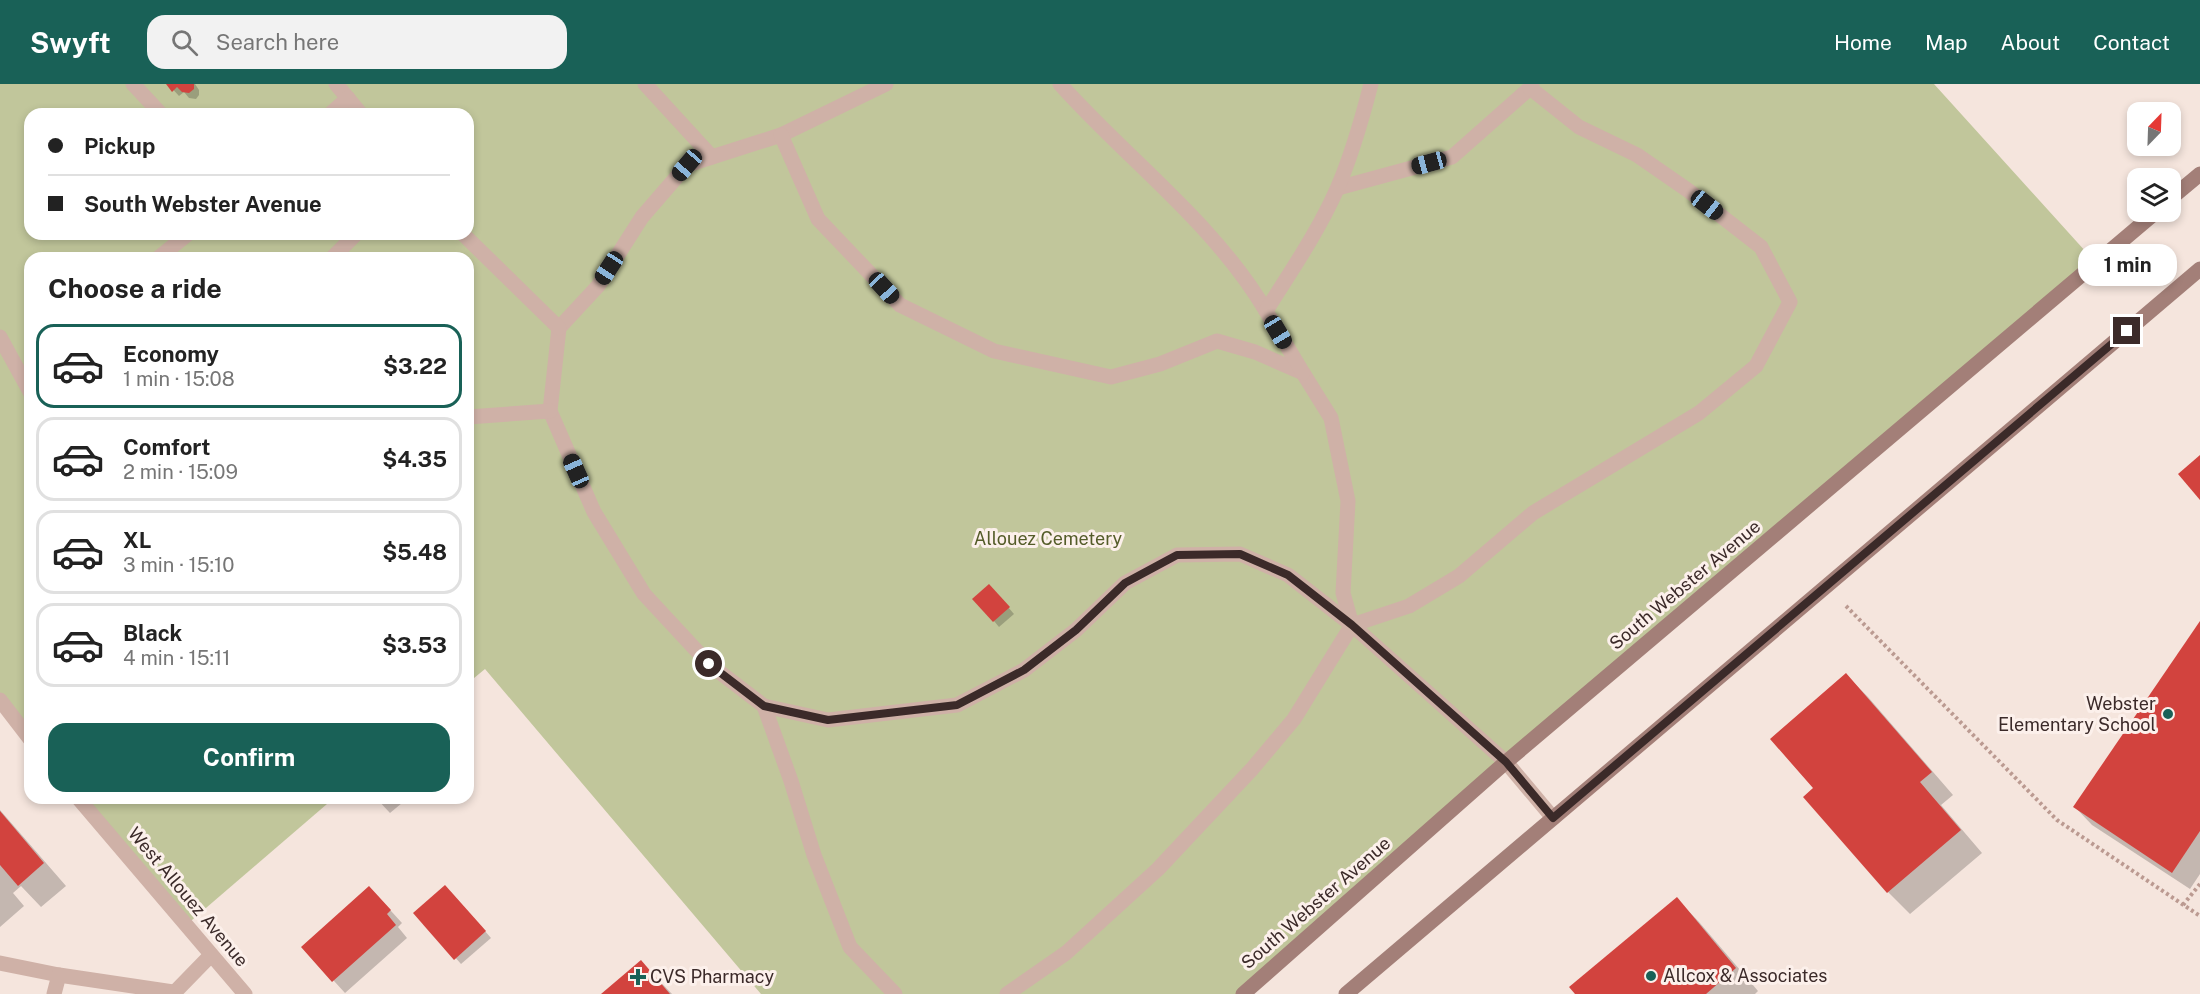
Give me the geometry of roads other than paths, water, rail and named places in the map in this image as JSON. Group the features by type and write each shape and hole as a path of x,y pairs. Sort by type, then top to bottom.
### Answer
{"main road":[{"path":"2181,190 2200,174"},
{"name":"South Webster Avenue","path":"1243,994 1506,762 2144,222"},
{"path":"1346,994 2200,269"}],"street":[{"path":"133,84 155,108"},
{"path":"336,84 356,108"},
{"path":"645,84 712,157"},
{"path":"886,84 781,135 687,165 642,217 598,286 559,328 549,411 594,512 644,594 709,664 764,706 828,720 957,705 1024,670 1076,630 1125,583 1177,555 1240,554 1288,575 1352,625 1506,762 1553,818"},
{"path":"1060,84 1089,117 1216,242 1250,284 1331,418 1348,501 1342,593 1352,625"},
{"path":"1266,312 1309,243 1338,188 1357,135 1371,84"},
{"path":"1007,994 1066,953 1158,869 1252,769 1294,718 1352,625 1409,606 1439,588 1458,576 1533,513 1699,413 1756,366 1790,302 1761,247 1689,191 1637,155 1579,127 1531,86 1452,157 1338,188"},
{"path":"337,108 348,98"},
{"path":"781,135 818,219 900,306 994,351 1112,377 1160,364 1217,341 1254,352 1303,373"},
{"path":"166,252 180,240"},
{"path":"338,252 350,240"},
{"path":"469,240 559,328"},
{"path":"0,337 24,366"},
{"path":"474,417 549,411"},
{"path":"0,700 24,731"},
{"path":"764,706 814,855 850,947 895,994"},
{"name":"West Allouez Avenue","path":"83,804 244,994"},
{"path":"0,963 173,993 211,955"},
{"path":"54,994 59,975"}],"place":[{"name":"Webster Elementary School","path":"2168,714"},
{"name":"Allcox & Associates","path":"1651,976"},
{"name":"CVS Pharmacy","path":"638,977"}],"park label":[{"name":"Allouez Cemetery","path":"1048,539"}]}
